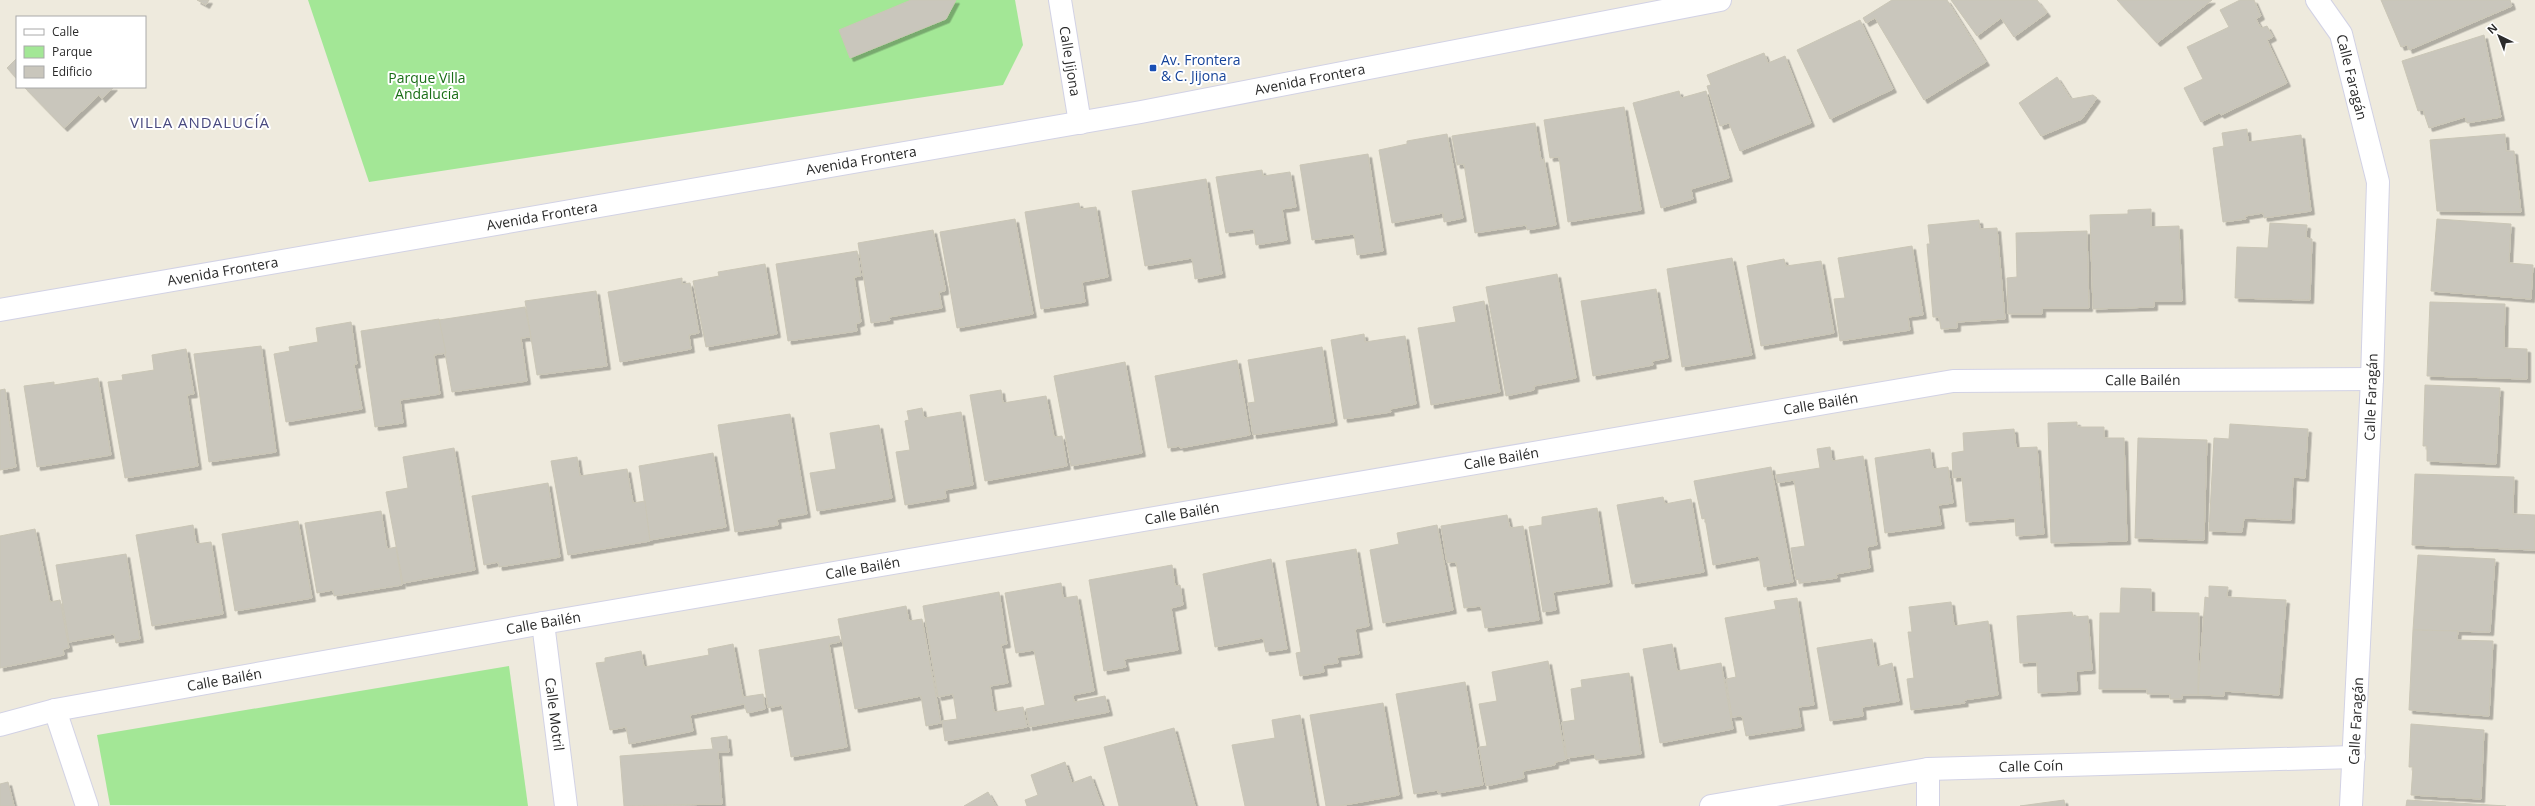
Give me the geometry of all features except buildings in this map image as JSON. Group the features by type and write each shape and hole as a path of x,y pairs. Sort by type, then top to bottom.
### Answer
{"street":[{"name":"Calle Jijona","path":"1060,0 1080,123"},
{"name":"Avenida Frontera","path":"0,310 1080,123 1720,0"},
{"name":"Calle Faragán","path":"2317,0 2341,34 2378,182 2372,379 2351,806"},
{"name":"Calle Bailén","path":"0,725 55,710 544,623 1953,381 2372,379"},
{"name":"Calle Motril","path":"544,623 566,806"},
{"path":"55,710 87,806"},
{"name":"Calle Coín","path":"1711,806 1928,769 2354,757"},
{"path":"1928,769 1928,806"}],"green space":[{"name":"Parque Villa Andalucía","path":"308,0 1015,0 1023,45 1003,85 369,182"},
{"path":"509,666 528,806 110,805 97,735"}],"place":[{"name":"Av. Frontera & C. Jijona","path":"1153,68"}],"district":[{"name":"VILLA ANDALUCÍA","path":"200,123"}]}
